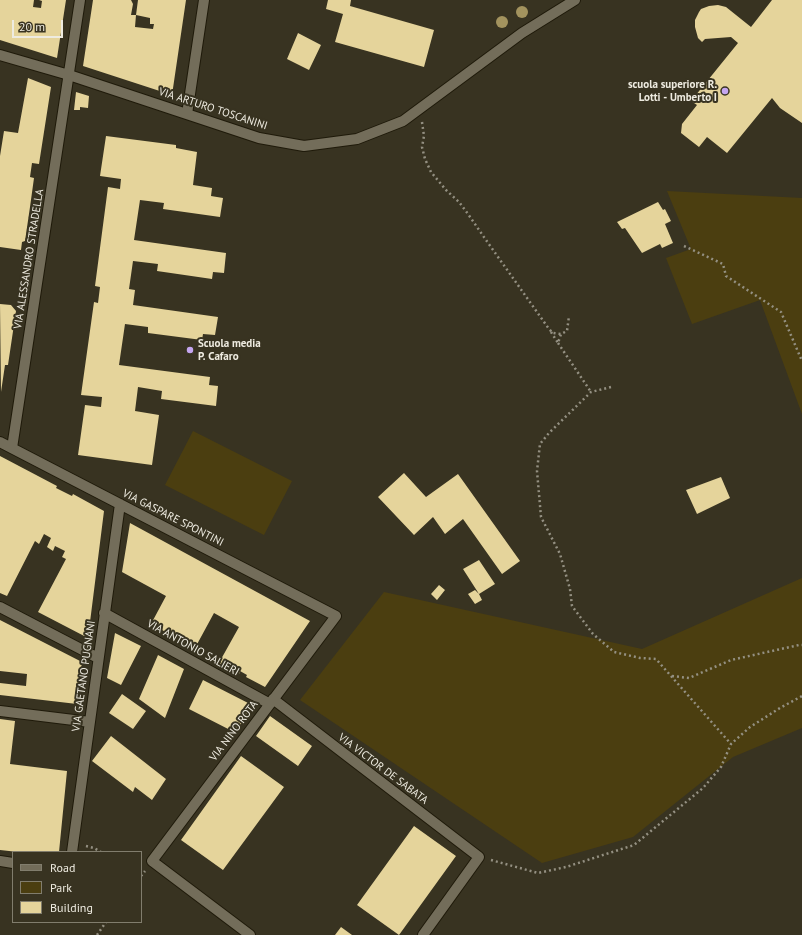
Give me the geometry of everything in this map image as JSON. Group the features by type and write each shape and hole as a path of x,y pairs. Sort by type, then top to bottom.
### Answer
{"street":[{"name":"VIA ALESSANDRO STRADELLA","path":"12,448 80,0"},
{"path":"187,114 204,0"},
{"name":"VIA ARTURO TOSCANINI","path":"0,55 69,75 259,138 304,146 357,139 403,121 522,33 575,0"},
{"name":"VIA GASPARE SPONTINI","path":"0,442 336,616"},
{"name":"VIA GAETANO PUGNANI","path":"72,851 120,504"},
{"path":"0,607 98,658"},
{"name":"VIA ANTONIO SALIERI","path":"104,613 271,702"},
{"name":"VIA NINO ROTA","path":"250,935 152,861 336,616"},
{"name":"VIA VICTOR DE SABATA","path":"271,702 479,857"},
{"path":"0,711 90,722"},
{"path":"423,935 479,857"},
{"path":"0,861 12,863"}],"path":[{"path":"415,112 423,123 424,136 422,147 425,159 431,172 468,214 549,328 591,392"},
{"path":"684,246 723,264 726,276 781,312 802,361"},
{"path":"549,328 554,333 561,334 567,331 569,316"},
{"path":"558,343 561,334"},
{"path":"611,387 591,392 549,433 540,444 537,471 541,517 560,554 570,589 572,606 593,634 614,652 640,658 656,659 731,744"},
{"path":"671,676 689,678 731,660 802,645"},
{"path":"479,857 538,873 566,867 634,844 703,788 721,767 731,744 750,727 802,696"},
{"path":"96,935 105,923"}],"green space":[{"path":"667,191 802,198 802,414 760,300 692,324 666,258 691,249"},
{"path":"193,431 292,481 264,535 165,485"},
{"path":"802,578 802,728 733,757 633,837 542,863 300,700 384,592 642,649"}],"building":[{"path":"0,0 34,0 33,7 41,8 42,1 39,0 66,0 57,58 0,40"},
{"path":"93,0 131,0 133,4 131,15 136,15 138,0 186,0 172,95 83,66","holes":["136,15 150,18 150,24 154,24 153,29 135,27"]},
{"path":"328,0 351,0 350,6 434,30 424,67 335,42 343,14 326,9"},
{"path":"772,0 802,0 802,123 780,108 772,98 727,153 707,137 699,147 681,133 682,124 697,105 691,101 738,43 731,37 705,39 702,42 698,38 695,20 701,9 718,5 726,7 751,27"},
{"path":"298,33 321,45 309,70 287,59"},
{"path":"28,78 51,87 39,164 32,163 30,177 34,178 25,241 22,242 21,250 0,247 0,156 4,131 18,133"},
{"path":"76,92 89,96 88,108 80,107 80,110 74,110"},
{"path":"106,136 176,145 176,148 197,152 193,185 212,188 211,196 223,198 220,217 163,209 164,203 140,200 134,240 226,253 224,273 213,272 212,279 157,271 158,264 133,261 129,289 135,290 133,305 218,317 215,335 203,334 202,340 148,333 148,327 125,324 119,365 210,377 209,385 218,386 216,406 161,399 162,391 138,387 135,411 159,415 152,465 78,455 85,405 101,407 102,397 81,395 94,302 98,303 100,287 95,286 108,187 120,189 121,179 100,176"},
{"path":"658,202 663,210 665,209 671,221 665,224 673,243 662,248 660,244 642,253 625,228 622,229 617,222"},
{"path":"0,304 11,305 16,311 8,365 5,365 1,392"},
{"path":"0,456 57,486 56,488 72,496 73,494 104,511 88,638 38,612 66,559 62,557 65,551 55,546 53,551 47,547 51,538 44,534 39,544 35,541 7,596 0,593"},
{"path":"404,473 426,497 458,474 520,561 502,574 463,519 445,534 433,517 414,535 378,497"},
{"path":"721,477 730,498 697,514 686,490"},
{"path":"130,523 310,621 265,687 246,677 247,675 240,671 239,674 220,664 220,661 239,627 214,613 195,648 151,624 166,596 122,572"},
{"path":"479,560 495,584 479,594 463,569"},
{"path":"439,585 445,590 437,600 431,594"},
{"path":"475,590 482,600 475,604 468,594"},
{"path":"0,620 82,662 77,704 0,695 0,683 26,686 27,674 0,671"},
{"path":"115,633 141,646 121,685 107,678"},
{"path":"158,655 184,669 165,718 139,699"},
{"path":"203,680 252,705 236,733 189,709"},
{"path":"122,694 146,711 133,729 109,713"},
{"path":"270,716 312,746 298,766 256,736"},
{"path":"0,719 15,721 10,764 67,771 59,851 0,850"},
{"path":"111,736 166,779 152,800 135,787 133,792 92,761"},
{"path":"241,756 284,787 223,870 181,840"},
{"path":"414,826 456,856 399,935 357,905"},
{"path":"341,927 352,935 335,935"}],"place":[{"name":"scuola superiore R. Lotti - Umberto I","path":"725,91"},
{"name":"Scuola media P. Cafaro","path":"190,350"}]}
